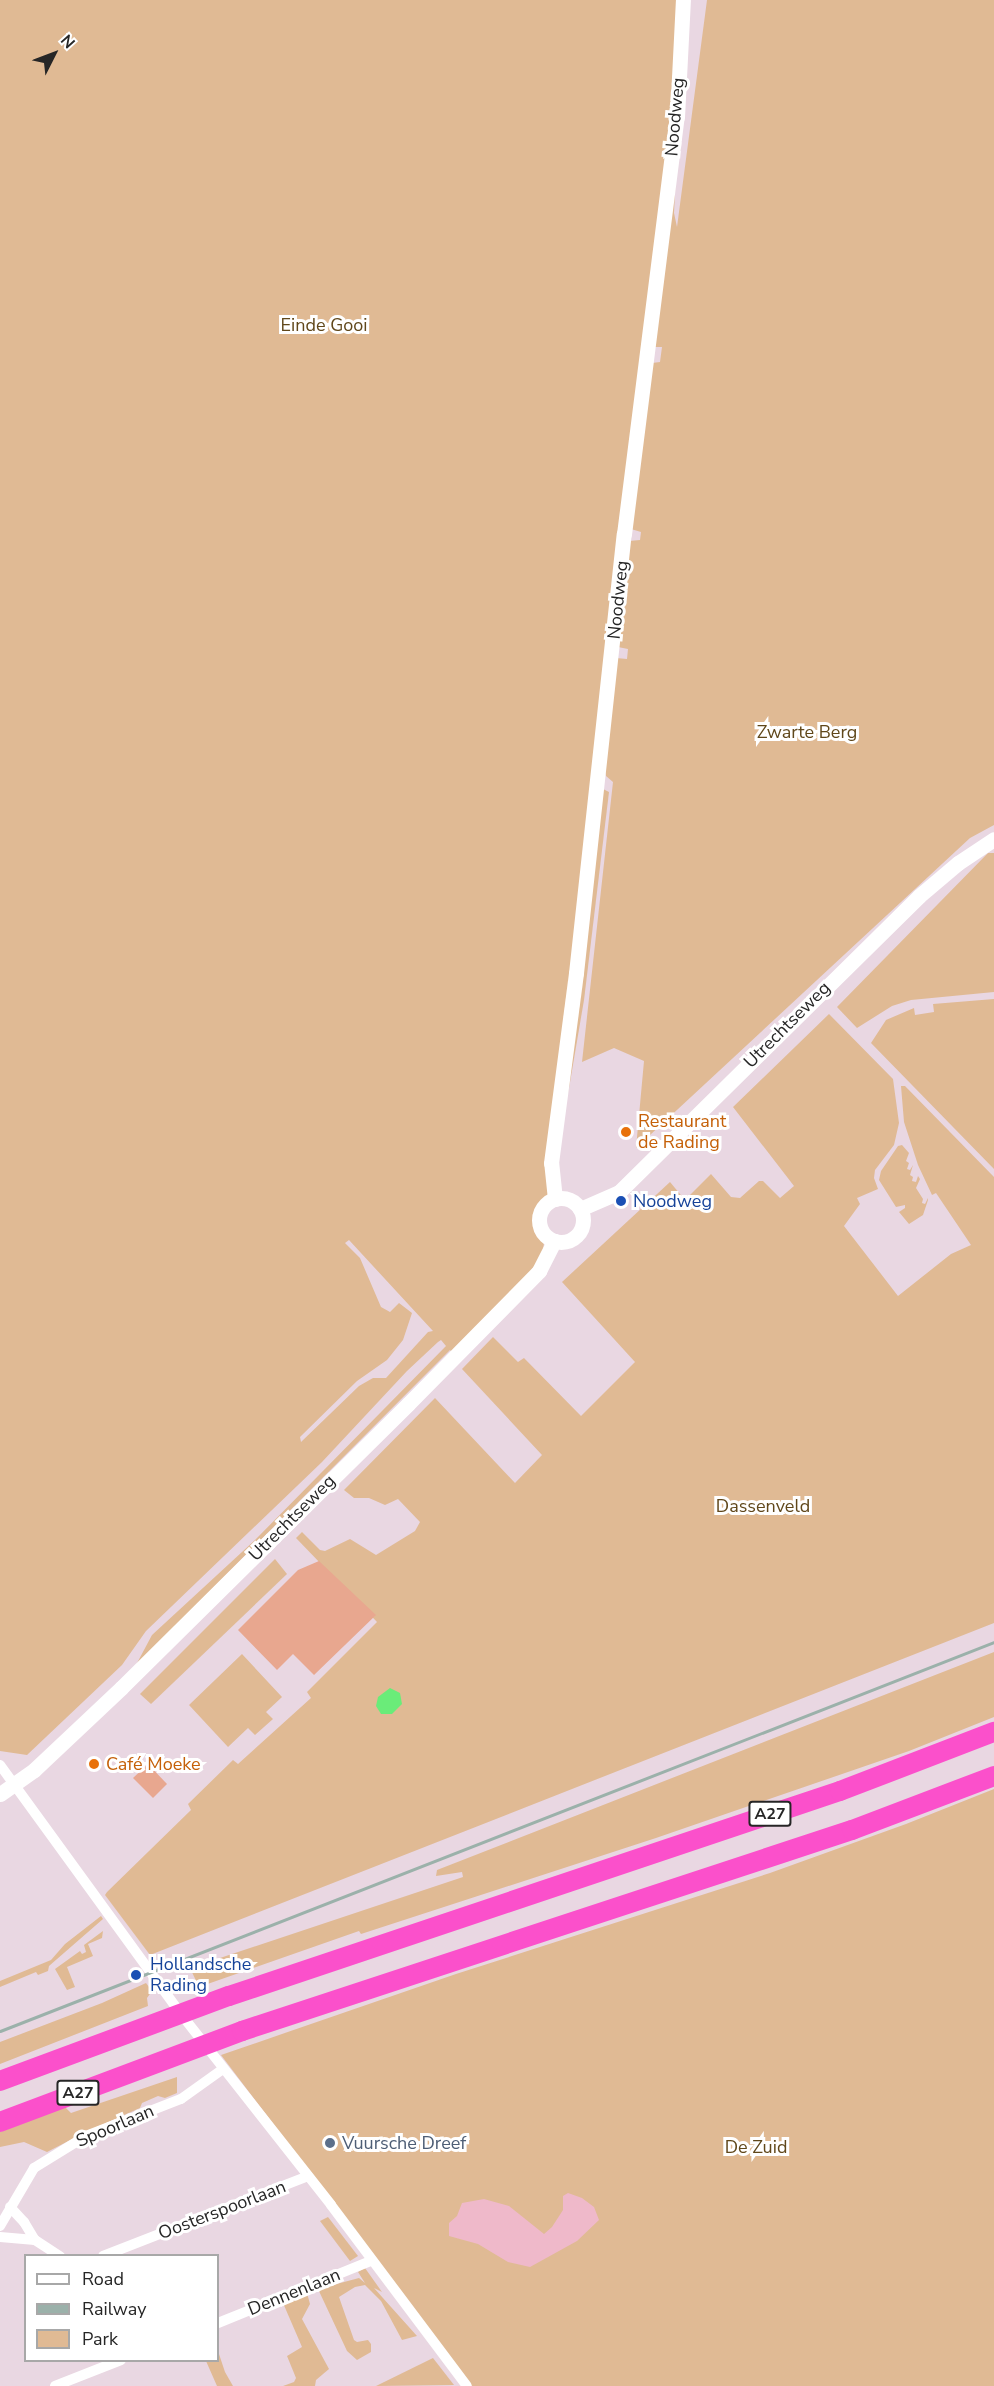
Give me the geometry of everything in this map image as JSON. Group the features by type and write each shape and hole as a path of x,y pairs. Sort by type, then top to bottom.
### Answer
{"highway":[{"name":"A27","path":"0,2081 229,1996 840,1791 994,1732"},
{"name":"A27","path":"0,2122 242,2031 852,1830 994,1776"}],"main road":[{"name":"Noodweg","path":"555,1199 551,1163 579,950 626,523 677,117 683,0"},
{"name":"Utrechtseweg","path":"580,1209 619,1192 919,896 957,863 994,839"},
{"path":"555,1199 569,1200 580,1209 582,1226 572,1239 554,1241 543,1233 539,1220 544,1207 555,1199"},
{"name":"Utrechtseweg","path":"0,1794 16,1785 121,1688 415,1397 539,1271 554,1241"}],"street":[{"path":"0,1765 223,2068 308,2176 466,2386"},
{"name":"Spoorlaan","path":"0,2226 34,2169 42,2163 86,2136 181,2099 223,2068"},
{"name":"Oosterspoorlaan","path":"108,2254 308,2176"},
{"path":"10,2206 36,2240 57,2254"},
{"path":"0,2237 36,2240"},
{"name":"Dennenlaan","path":"219,2323 371,2261"},
{"path":"55,2386 118,2362"}],"green space":[{"name":"Einde Gooi","path":"0,0 683,0 540,1278 455,1356 450,1350 136,1665 152,1635 255,1540 446,1346 441,1340 407,1371 322,1462 146,1631 122,1665 27,1755 0,1751","holes":["349,1240 433,1331 428,1332 386,1378 373,1378 359,1386 301,1442 300,1437 357,1381 387,1360 403,1340 412,1313 399,1303 390,1312 381,1307 360,1258 345,1243"]},
{"name":"Zwarte Berg","path":"707,0 994,0 994,825 970,838 636,1148 644,1061 614,1048 582,1062 613,782 606,776 604,767 616,658 627,659 628,649 618,647 629,541 640,540 641,532 631,529 652,363 660,362 662,347 654,347 676,172 674,213 677,227"},
{"path":"603,789 609,792 584,1000 568,1094"},
{"path":"988,853 994,853 994,992 911,1000 892,1006 857,1028 837,1007"},
{"path":"994,999 994,1169 871,1043 886,1020 914,1008 915,1015 934,1012 933,1004"},
{"name":"Dassenveld","path":"829,1014 893,1079 899,1123 894,1145 875,1170 874,1178 878,1189 857,1198 860,1204 844,1226 898,1296 951,1254 971,1245 936,1193 932,1195 918,1165 904,1122 901,1086 905,1086 994,1177 994,1623 150,1955 105,1895 107,1892 191,1810 188,1804 233,1760 238,1764 311,1698 307,1692 377,1622 296,1538 302,1532 320,1550 325,1551 350,1539 376,1555 415,1531 420,1522 398,1499 385,1505 369,1498 354,1498 344,1490 435,1398 515,1483 542,1455 462,1369 493,1337 518,1362 524,1358 581,1416 635,1362 562,1282 670,1182 685,1200 711,1174 731,1197 740,1198 759,1181 763,1181 780,1198 794,1186 733,1107"},
{"path":"902,1145 909,1153 906,1161 909,1163 907,1169 910,1170 913,1165 910,1175 913,1177 912,1181 916,1182 918,1176 920,1179 916,1188 923,1199 922,1203 925,1204 928,1198 923,1215 909,1224 899,1212 905,1208 905,1205 896,1207 879,1180 881,1171 898,1146"},
{"path":"275,1559 287,1574 151,1704 140,1694"},
{"path":"994,1652 994,1717 909,1751 656,1838 361,1934 359,1931 199,1987 190,1968 463,1877 462,1872 436,1876 437,1870"},
{"path":"242,1654 282,1697 266,1712 273,1719 255,1735 248,1728 228,1747 189,1705"},
{"name":"De Zuid","path":"994,1789 994,2386 472,2386 221,2055 456,1974 770,1873 906,1824"},
{"path":"101,1916 103,1919 49,1966 48,1971 38,1975 36,1972 0,1987 0,1981 51,1960 65,1944"},
{"path":"103,1931 102,1938 88,1944 93,1956 67,1967 75,1987 67,1990 55,1969 80,1951 82,1954 86,1952 84,1945"},
{"path":"146,1983 152,1991 147,1998 148,2006 0,2064 0,2042 102,2003"},
{"path":"177,2077 177,2093 165,2098 158,2096 142,2103 140,2108 47,2152 24,2142 0,2147 0,2132 65,2107 71,2113"},
{"path":"328,2217 358,2256 350,2261 320,2221"},
{"path":"365,2268 382,2292 374,2288 417,2336 402,2340 381,2301 365,2285 355,2287 339,2297 354,2340 357,2342 368,2340 371,2344 371,2352 357,2360 347,2351 318,2289 359,2278 365,2283 358,2272"},
{"path":"307,2293 310,2304 302,2319 329,2369 316,2380 315,2386 283,2386 294,2382 296,2378 287,2356 302,2347 283,2303"},
{"path":"219,2354 233,2386 217,2386 206,2362 219,2362"},
{"path":"433,2358 454,2385 376,2386"}],"sand":[{"path":"568,2193 582,2198 594,2207 599,2220 577,2241 530,2267 508,2262 478,2244 449,2236 449,2223 457,2216 462,2203 484,2199 509,2206 544,2234 552,2227 563,2210 563,2196"}],"shaded area":[{"path":"319,1561 376,1615 314,1675 293,1654 277,1670 238,1630 298,1570"},
{"path":"390,1688 400,1693 402,1704 392,1714 381,1714 376,1706 378,1697"},
{"path":"148,1764 167,1784 153,1798 133,1778"}],"railway":[{"path":"0,2031 994,1642"}],"place":[{"name":"Restaurant de Rading","path":"626,1132"},
{"name":"Noodweg","path":"621,1201"},
{"name":"Café Moeke","path":"94,1764"},
{"name":"Hollandsche Rading","path":"136,1975"},
{"name":"Vuursche Dreef","path":"330,2143"}]}
